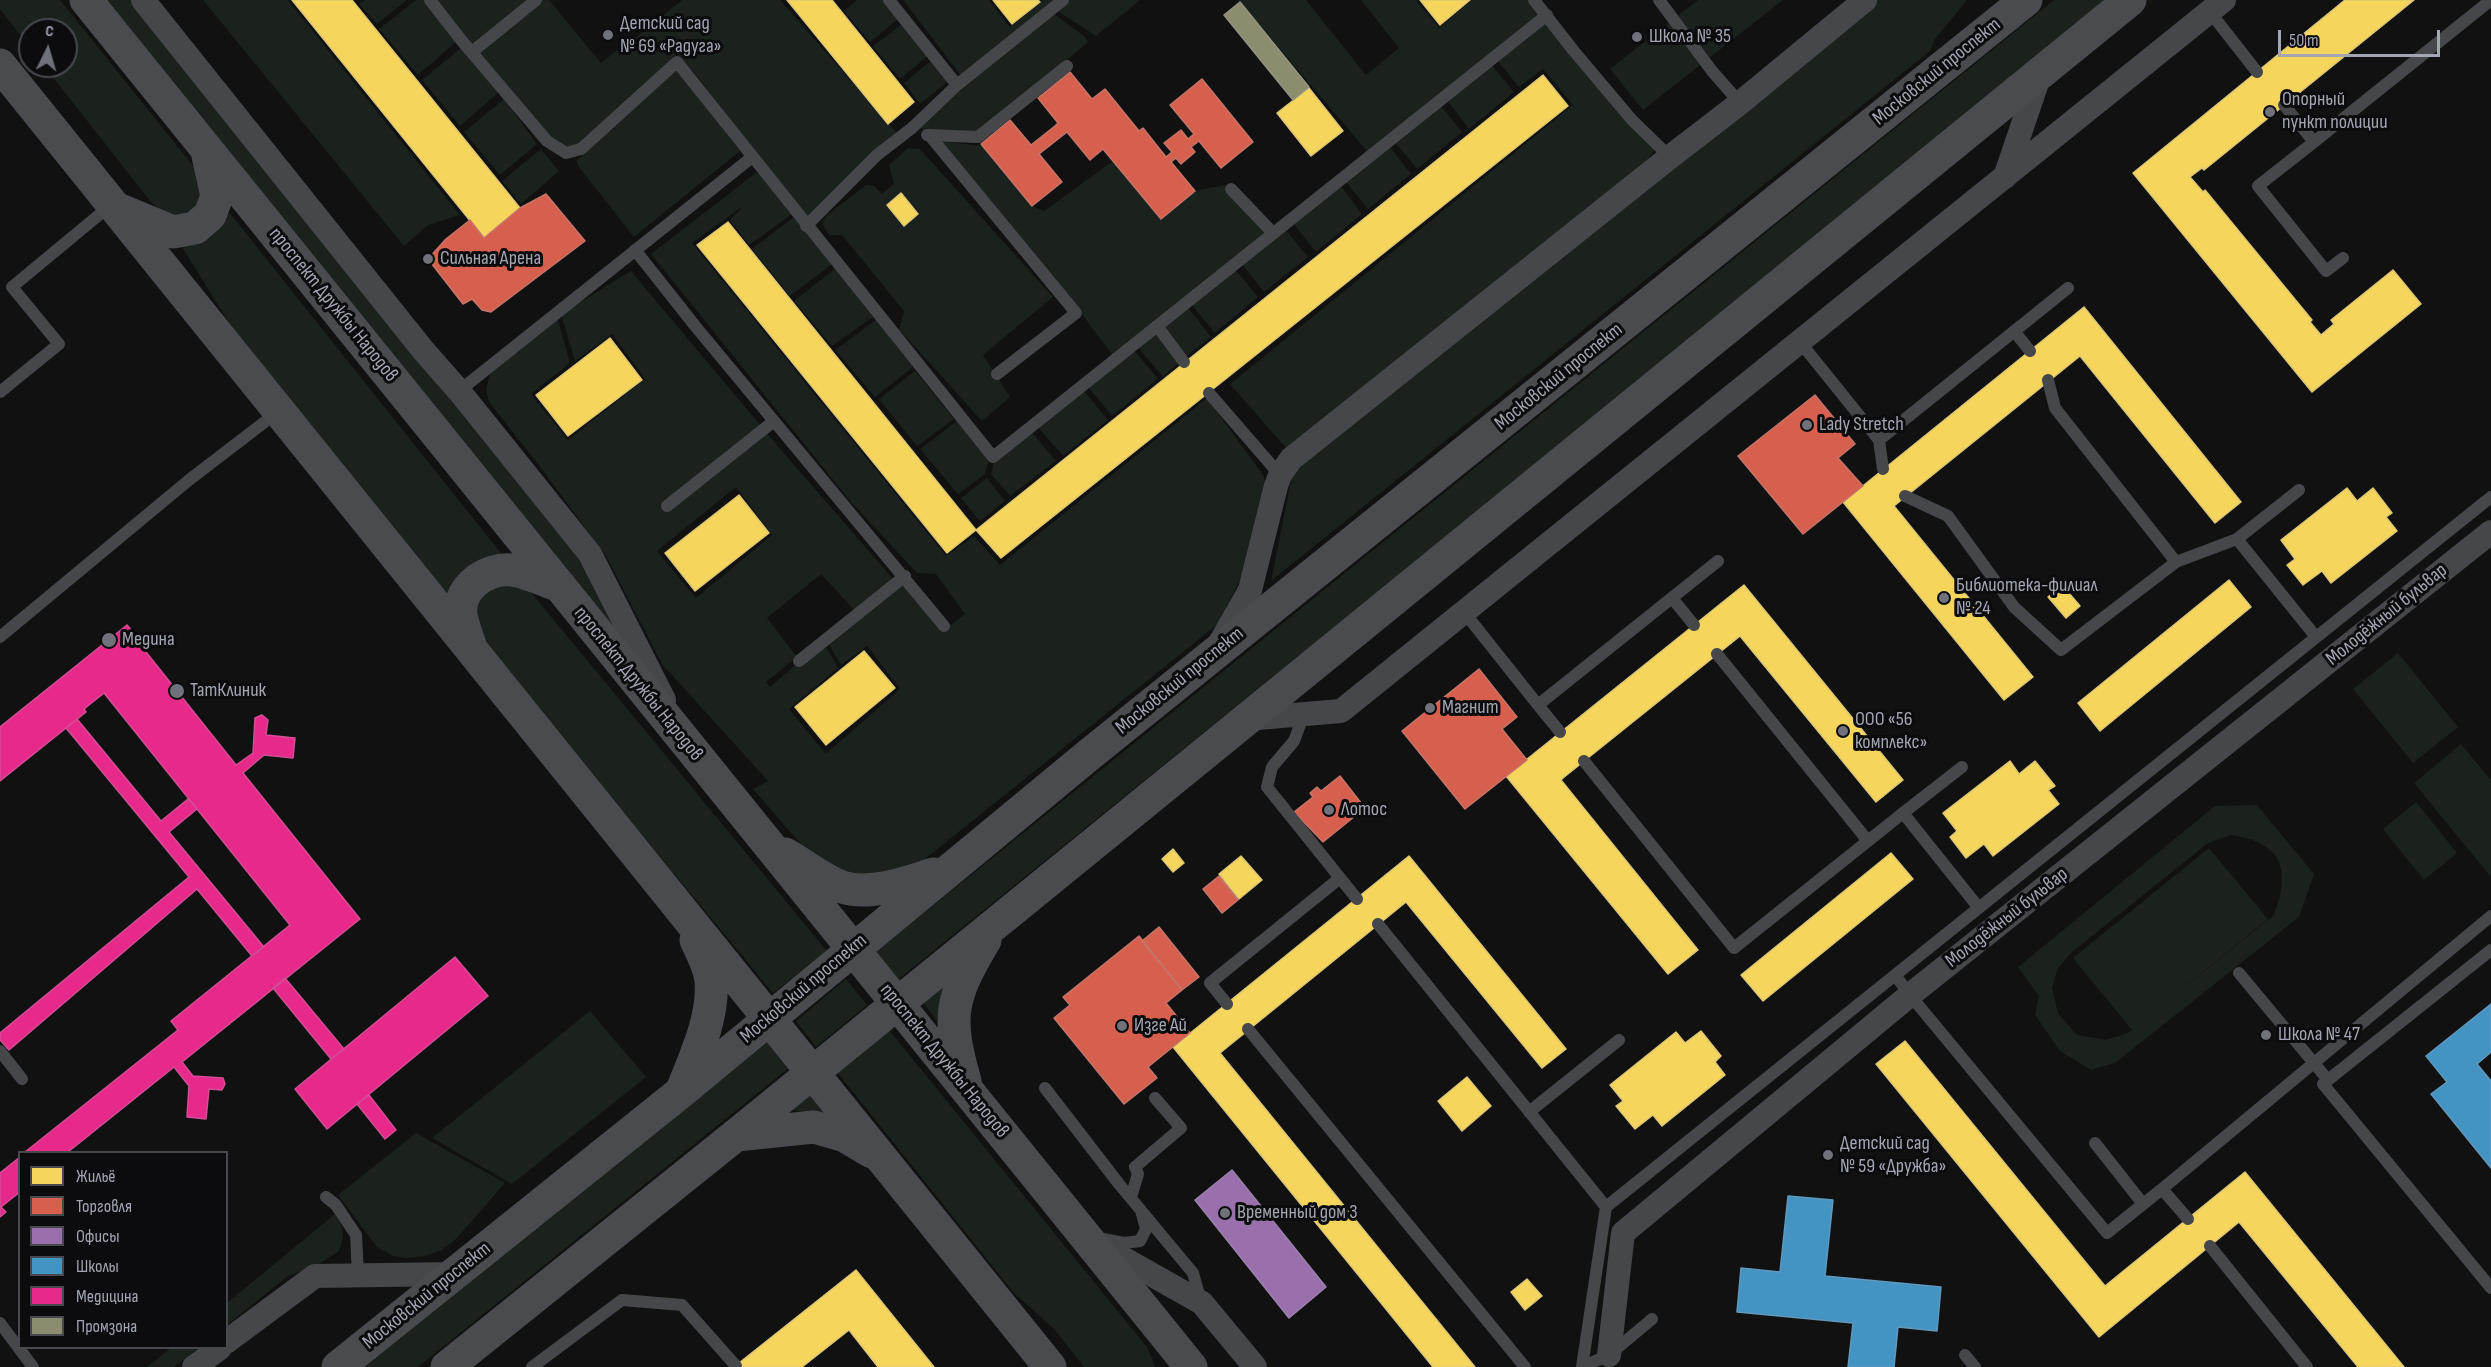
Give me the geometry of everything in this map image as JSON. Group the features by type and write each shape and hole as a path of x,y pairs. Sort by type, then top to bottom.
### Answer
{"main road":[{"name":"проспект Дружбы Народов","path":"86,0 1191,1367"},
{"name":"Московский проспект","path":"338,1367 546,1202 949,869 2026,0"},
{"path":"447,1367 736,1135 2130,0"},
{"path":"0,65 1050,1367"},
{"path":"114,206 173,232 195,228 210,215 218,196 207,150"},
{"path":"471,650 460,613 464,595 476,580 492,571 512,570 560,586"},
{"path":"769,845 843,887 879,889 907,883 949,869"},
{"path":"681,1092 702,1042 711,980 707,964 682,911"},
{"path":"968,1091 955,1046 953,1023 957,991 996,922"},
{"path":"736,1135 814,1127 845,1136 881,1158"},
{"path":"1006,1313 1047,1342 1071,1367"},
{"path":"1160,1329 1169,1367"}],"street":[{"path":"144,0 423,350 459,391 590,554 684,739"},
{"path":"1212,656 1250,590 1280,475 1292,459 1670,157 1740,104 1865,0"},
{"path":"1246,719 1341,711 2217,6"},
{"path":"2005,177 2040,73"},
{"name":"Молодёжный бульвар","path":"1609,1355 1623,1233 1910,995 2491,532"},
{"path":"1085,1236 1202,1303 1255,1367"},
{"path":"228,1341 315,1276 453,1274"},
{"path":"194,1367 217,1349"}],"lane":[{"path":"430,0 547,141 566,153 580,149 677,63 993,457 1546,15"},
{"path":"472,52 536,0"},
{"path":"889,0 957,85"},
{"path":"806,226 877,155 912,128 957,85 1063,0"},
{"path":"1534,0 1632,120 1670,157"},
{"path":"1659,0 1712,71 1740,104"},
{"path":"2343,258 2326,272 2258,186 2491,0"},
{"path":"2217,6 2257,72"},
{"path":"912,128 930,136 978,137 1067,66"},
{"path":"2284,105 2314,142"},
{"path":"930,136 1076,313 997,374"},
{"path":"459,391 751,158"},
{"path":"1231,189 1273,233"},
{"path":"0,392 60,344 12,287 114,206"},
{"path":"635,250 944,626"},
{"path":"1879,440 2068,288"},
{"path":"1157,326 1185,362"},
{"path":"2014,331 2030,351"},
{"path":"1800,342 1879,440 1883,470"},
{"path":"2048,381 2055,408 2176,562"},
{"path":"1209,393 1280,475"},
{"path":"0,637 197,474 279,411"},
{"path":"668,506 774,421"},
{"path":"1905,496 1948,516 2014,607 2061,650 2176,562 2237,539 2299,490"},
{"path":"1582,1367 1606,1207 2491,497"},
{"path":"2237,539 2316,637"},
{"path":"1538,705 1718,561"},
{"path":"799,661 905,576"},
{"path":"1672,598 1694,625"},
{"path":"1464,612 1560,732"},
{"path":"1717,654 1868,841"},
{"path":"1304,714 1294,741 1272,767 1267,787 1357,899"},
{"path":"1584,761 1734,948 1962,767"},
{"path":"1903,813 1979,908"},
{"path":"1227,1004 1210,983 1340,878"},
{"path":"1895,975 2107,1233 2491,916"},
{"path":"1378,924 1606,1207"},
{"path":"2491,950 2323,1084 2491,1288"},
{"path":"2239,973 2328,1080"},
{"path":"2358,1027 2371,1045"},
{"path":"1248,1029 1525,1367"},
{"path":"1529,1112 1619,1040"},
{"path":"0,1051 22,1079"},
{"path":"1044,1088 1193,1273 1202,1303"},
{"path":"1131,1197 1138,1174 1135,1167 1181,1128 1155,1098"},
{"path":"2095,1143 2143,1204"},
{"path":"2162,1189 2188,1219"},
{"path":"326,1197 336,1205 356,1235 358,1275"},
{"path":"1085,1236 1124,1243 1140,1241 1146,1229 1142,1212"},
{"path":"2210,1246 2307,1367"},
{"path":"532,1367 622,1300 682,1305 736,1366"},
{"path":"1582,1367 1609,1355 1652,1319"},
{"path":"0,1323 18,1347"},
{"path":"20,1349 33,1367"},
{"path":"1965,1355 1975,1367"}],"shaded area":[{"path":"0,0 60,0 74,18 18,18 18,32 0,9"},
{"path":"102,0 131,0 467,416 529,489 584,566 615,626 594,618"},
{"path":"203,0 288,0 460,215 428,225 404,246"},
{"path":"365,0 407,0 377,24 359,4"},
{"path":"416,0 424,0 457,41 418,75 379,29"},
{"path":"435,0 549,0 601,63 682,0 780,0 897,133 807,221 697,76 677,54 579,145 563,148 549,137"},
{"path":"857,0 883,0 898,19 870,42 844,11"},
{"path":"903,0 989,0 1010,27 1042,0 1060,0 963,78"},
{"path":"1069,0 1140,0 1096,36 1056,10"},
{"path":"1238,0 1306,0 1366,75 1399,48 1361,0 1416,0 1439,28 1472,0 1530,0 1542,16 1367,151"},
{"path":"1698,0 1783,0 1643,110 1610,69"},
{"path":"1875,0 1967,0 1935,39 1930,51 1271,581 1293,471"},
{"path":"2054,0 2109,0 895,982 872,955"},
{"path":"1053,13 1084,36 1088,42 983,132 931,133 916,127"},
{"path":"1545,19 1656,148 1646,162 1286,448 1230,384 1573,105 1543,69 1519,87 1496,59"},
{"path":"78,22 194,167 200,191 197,204 192,210 177,218 163,213 151,202 53,78 78,78"},
{"path":"902,24 928,56 900,79 873,46"},
{"path":"461,48 499,92 460,126 422,80"},
{"path":"933,59 947,79 945,84 920,104 904,83"},
{"path":"1491,64 1514,92 1469,129 1447,100"},
{"path":"677,70 740,151 634,237 576,161"},
{"path":"504,99 537,144 500,175 464,132"},
{"path":"1440,105 1462,132 1417,169 1394,141"},
{"path":"939,141 982,146 1032,206 1044,211 1113,161 1161,219 1195,191 1224,185 1268,233 1114,357 1078,309"},
{"path":"1390,147 1411,174 1368,209 1346,182"},
{"path":"908,148 920,149 1053,297 983,355 1010,397 982,421 899,329 904,311 842,235 829,235 822,224 826,216 866,185 874,186 882,194 894,184 889,165"},
{"path":"541,149 559,171 521,204 502,181"},
{"path":"757,172 792,214 749,245 730,220 743,206 692,243 946,556 974,536 1000,565 1207,398 1263,475 1268,490 1252,556 1218,624 910,871 883,882 828,870 798,841 753,789 768,781 662,664 606,556 489,402 486,389 491,370 557,317 570,363 531,394 568,440 645,379 612,334 575,361 561,314 631,271 894,580 854,610 821,574 767,618 797,657 766,682 770,687 823,641 838,668 789,709 825,753 900,689 867,646 841,665 826,639 903,582 943,631 965,614 936,574 917,573 851,502 651,254","holes":["736,487 772,535 696,598 657,551"]},
{"path":"1341,186 1362,214 1316,252 1294,224"},
{"path":"229,212 504,557 452,602 233,329 182,247 210,235 220,226"},
{"path":"794,217 832,264 790,296 752,249"},
{"path":"1285,229 1308,257 1264,292 1242,264"},
{"path":"835,269 873,317 832,346 794,301"},
{"path":"1235,269 1258,297 1215,333 1191,304"},
{"path":"1187,306 1211,337 1187,356 1165,330 1165,325"},
{"path":"876,320 913,367 875,397 835,350"},
{"path":"1154,331 1181,361 1163,377 1136,345"},
{"path":"1133,349 1158,379 1112,416 1088,387"},
{"path":"915,371 954,419 917,446 879,399"},
{"path":"1083,390 1108,420 1063,456 1038,427"},
{"path":"957,421 989,459 985,474 958,494 920,449"},
{"path":"1031,431 1056,461 1010,496 991,474 995,459"},
{"path":"987,478 1005,501 980,521 961,498"},
{"path":"486,584 525,585 827,951 773,993 475,633 470,615"},
{"path":"2398,653 2458,727 2413,763 2353,689"},
{"path":"2461,744 2491,780 2491,877 2414,783"},
{"path":"2416,802 2457,853 2424,880 2383,829"},
{"path":"2257,805 2314,874 2299,917 2115,1063 2091,1070 2060,1051 2035,1015 2039,996 2018,967 2215,806","holes":["2231,835 2262,844 2272,852 2282,872 2282,884 2274,915 2151,1014 2268,919 2209,848 2073,958 2132,1030 2106,1040 2077,1035 2058,1013 2052,988 2058,968 2071,953 2208,843"]},
{"path":"846,979 867,1005 816,1047 796,1021"},
{"path":"946,981 937,1021 921,1000"},
{"path":"590,1011 646,1077 512,1184 432,1138"},
{"path":"889,1030 1147,1347 1155,1367 1084,1367 1054,1329 1014,1293 837,1072"},
{"path":"769,1041 790,1067 418,1367 364,1367"},
{"path":"813,1092 832,1116 791,1110"},
{"path":"416,1133 505,1183 457,1238 442,1250 425,1256 407,1258 393,1256 377,1247 338,1195"},
{"path":"335,1214 343,1232 339,1251 316,1266 288,1276 228,1324 228,1302"},
{"path":"170,1349 197,1349 174,1367 147,1367"}],"building: Жильё":[{"path":"292,0 352,0 520,208 484,238"},
{"path":"787,0 832,0 914,102 888,124"},
{"path":"993,0 1038,0 1040,2 1012,24"},
{"path":"1420,0 1470,0 1440,25"},
{"path":"2345,0 2414,0 2204,170 2202,168 2190,177 2203,192 2205,190 2312,320 2310,322 2321,335 2334,324 2331,320 2393,270 2421,304 2312,392 2133,173"},
{"path":"1543,75 1568,106 1001,558 976,530"},
{"path":"1309,88 1343,131 1311,156 1277,113"},
{"path":"901,193 918,214 904,226 887,205"},
{"path":"728,222 976,530 947,553 697,245"},
{"path":"2084,307 2241,502 2215,523 2080,356 1894,506 2033,677 2004,700 1843,502"},
{"path":"610,338 642,380 568,436 536,395"},
{"path":"2347,488 2357,501 2373,488 2392,513 2386,517 2397,531 2331,583 2322,571 2303,585 2287,565 2295,559 2281,540"},
{"path":"739,495 769,533 695,591 665,553"},
{"path":"2229,580 2251,607 2100,731 2078,703"},
{"path":"1744,585 1903,780 1876,802 1740,636 1563,778 1561,780 1698,950 1668,974 1506,776"},
{"path":"2062,585 2080,606 2066,618 2048,597"},
{"path":"864,651 895,688 826,745 795,707"},
{"path":"2010,761 2019,774 2035,761 2055,786 2048,790 2059,804 1993,856 1984,844 1966,858 1950,837 1957,831 1943,813"},
{"path":"1173,849 1184,863 1173,872 1162,859"},
{"path":"1891,853 1913,879 1763,1001 1741,975"},
{"path":"1241,856 1262,880 1239,899 1219,874"},
{"path":"1409,856 1566,1049 1542,1068 1406,902 1220,1053 1475,1367 1433,1367 1173,1047"},
{"path":"1701,1031 1721,1056 1715,1062 1725,1075 1662,1126 1653,1115 1635,1129 1616,1106 1623,1101 1610,1085 1676,1032 1685,1043"},
{"path":"1905,1041 2105,1286 2245,1172 2404,1367 2358,1367 2239,1222 2099,1337 1876,1064"},
{"path":"1467,1077 1491,1106 1462,1131 1438,1101"},
{"path":"856,1270 934,1367 878,1367 849,1330 802,1367 734,1367"},
{"path":"1527,1279 1542,1296 1525,1310 1511,1292"}],"building: Торговля":[{"path":"1070,72 1092,99 1105,89 1139,131 1143,128 1166,157 1172,152 1164,143 1181,130 1188,139 1194,134 1170,105 1202,79 1253,142 1221,168 1199,141 1191,147 1195,152 1181,164 1176,158 1171,162 1195,191 1161,219 1103,149 1090,160 1067,132 1039,154 1062,182 1032,206 981,144 1010,120 1031,145 1055,126 1058,123 1038,98"},
{"path":"546,194 585,241 491,312 482,310 472,299 463,304 428,259 446,239 470,220 484,238 520,208"},
{"path":"1815,395 1855,444 1838,458 1863,486 1803,534 1738,456"},
{"path":"1479,669 1517,717 1502,729 1527,760 1465,809 1402,731"},
{"name":"Лотос","path":"1340,776 1365,808 1323,842 1294,812 1313,797 1310,793 1317,787 1321,791"},
{"path":"1219,876 1238,900 1222,913 1203,889"},
{"path":"1159,927 1199,977 1182,990 1142,941"},
{"name":"Изге Ай","path":"1139,936 1182,990 1166,1003 1190,1033 1148,1067 1157,1078 1124,1104 1054,1018 1070,1005 1063,997"}],"building: Офисы":[{"path":"1232,1170 1326,1287 1289,1318 1195,1200"}],"building: Школы":[{"path":"2491,1004 2491,1052 2477,1064 2491,1081 2491,1168 2431,1094 2447,1082 2426,1056"},
{"path":"1788,1196 1833,1200 1825,1276 1941,1287 1937,1331 1898,1327 1894,1367 1848,1367 1853,1323 1737,1312 1741,1268 1780,1272"}],"building: Медицина":[{"path":"127,625 236,765 253,753 255,718 262,715 268,720 266,735 295,738 293,758 264,755 243,773 360,919 182,1062 193,1076 223,1078 225,1084 222,1090 209,1089 206,1119 187,1117 189,1086 174,1067 69,1151 26,1151 178,1030 171,1021 290,925 104,693 84,709 86,712 0,781 0,727"},
{"path":"77,719 161,821 188,799 197,809 169,832 264,947 252,956 197,889 9,1050 0,1040 0,1033 189,877 66,728"},
{"path":"455,957 488,996 327,1129 295,1089"},
{"path":"285,978 344,1049 331,1059 273,988"},
{"path":"369,1095 396,1130 385,1139 357,1104"},
{"path":"18,1159 18,1194 1,1207 6,1212 0,1217 0,1173"}],"building: Промзона":[{"path":"1240,2 1309,87 1293,100 1224,15"}],"place":[{"name":"Детский сад № 69 «Радуга»","path":"608,35"},
{"name":"Школа № 35","path":"1637,37"},
{"name":"Опорный пункт полиции","path":"2270,112"},
{"name":"Сильная Арена","path":"428,259"},
{"name":"Lady Stretch","path":"1807,425"},
{"name":"Библиотека-филиал № 24","path":"1944,598"},
{"name":"Медина","path":"109,640"},
{"name":"ТатКлиник","path":"177,691"},
{"name":"Магнит","path":"1430,708"},
{"name":"ООО «56 комплекс»","path":"1843,731"},
{"name":"Лотос","path":"1329,810"},
{"name":"Изге Ай","path":"1122,1026"},
{"name":"Школа № 47","path":"2266,1035"},
{"name":"Детский сад № 59 «Дружба»","path":"1828,1155"},
{"name":"Временный дом 3","path":"1225,1213"}]}
